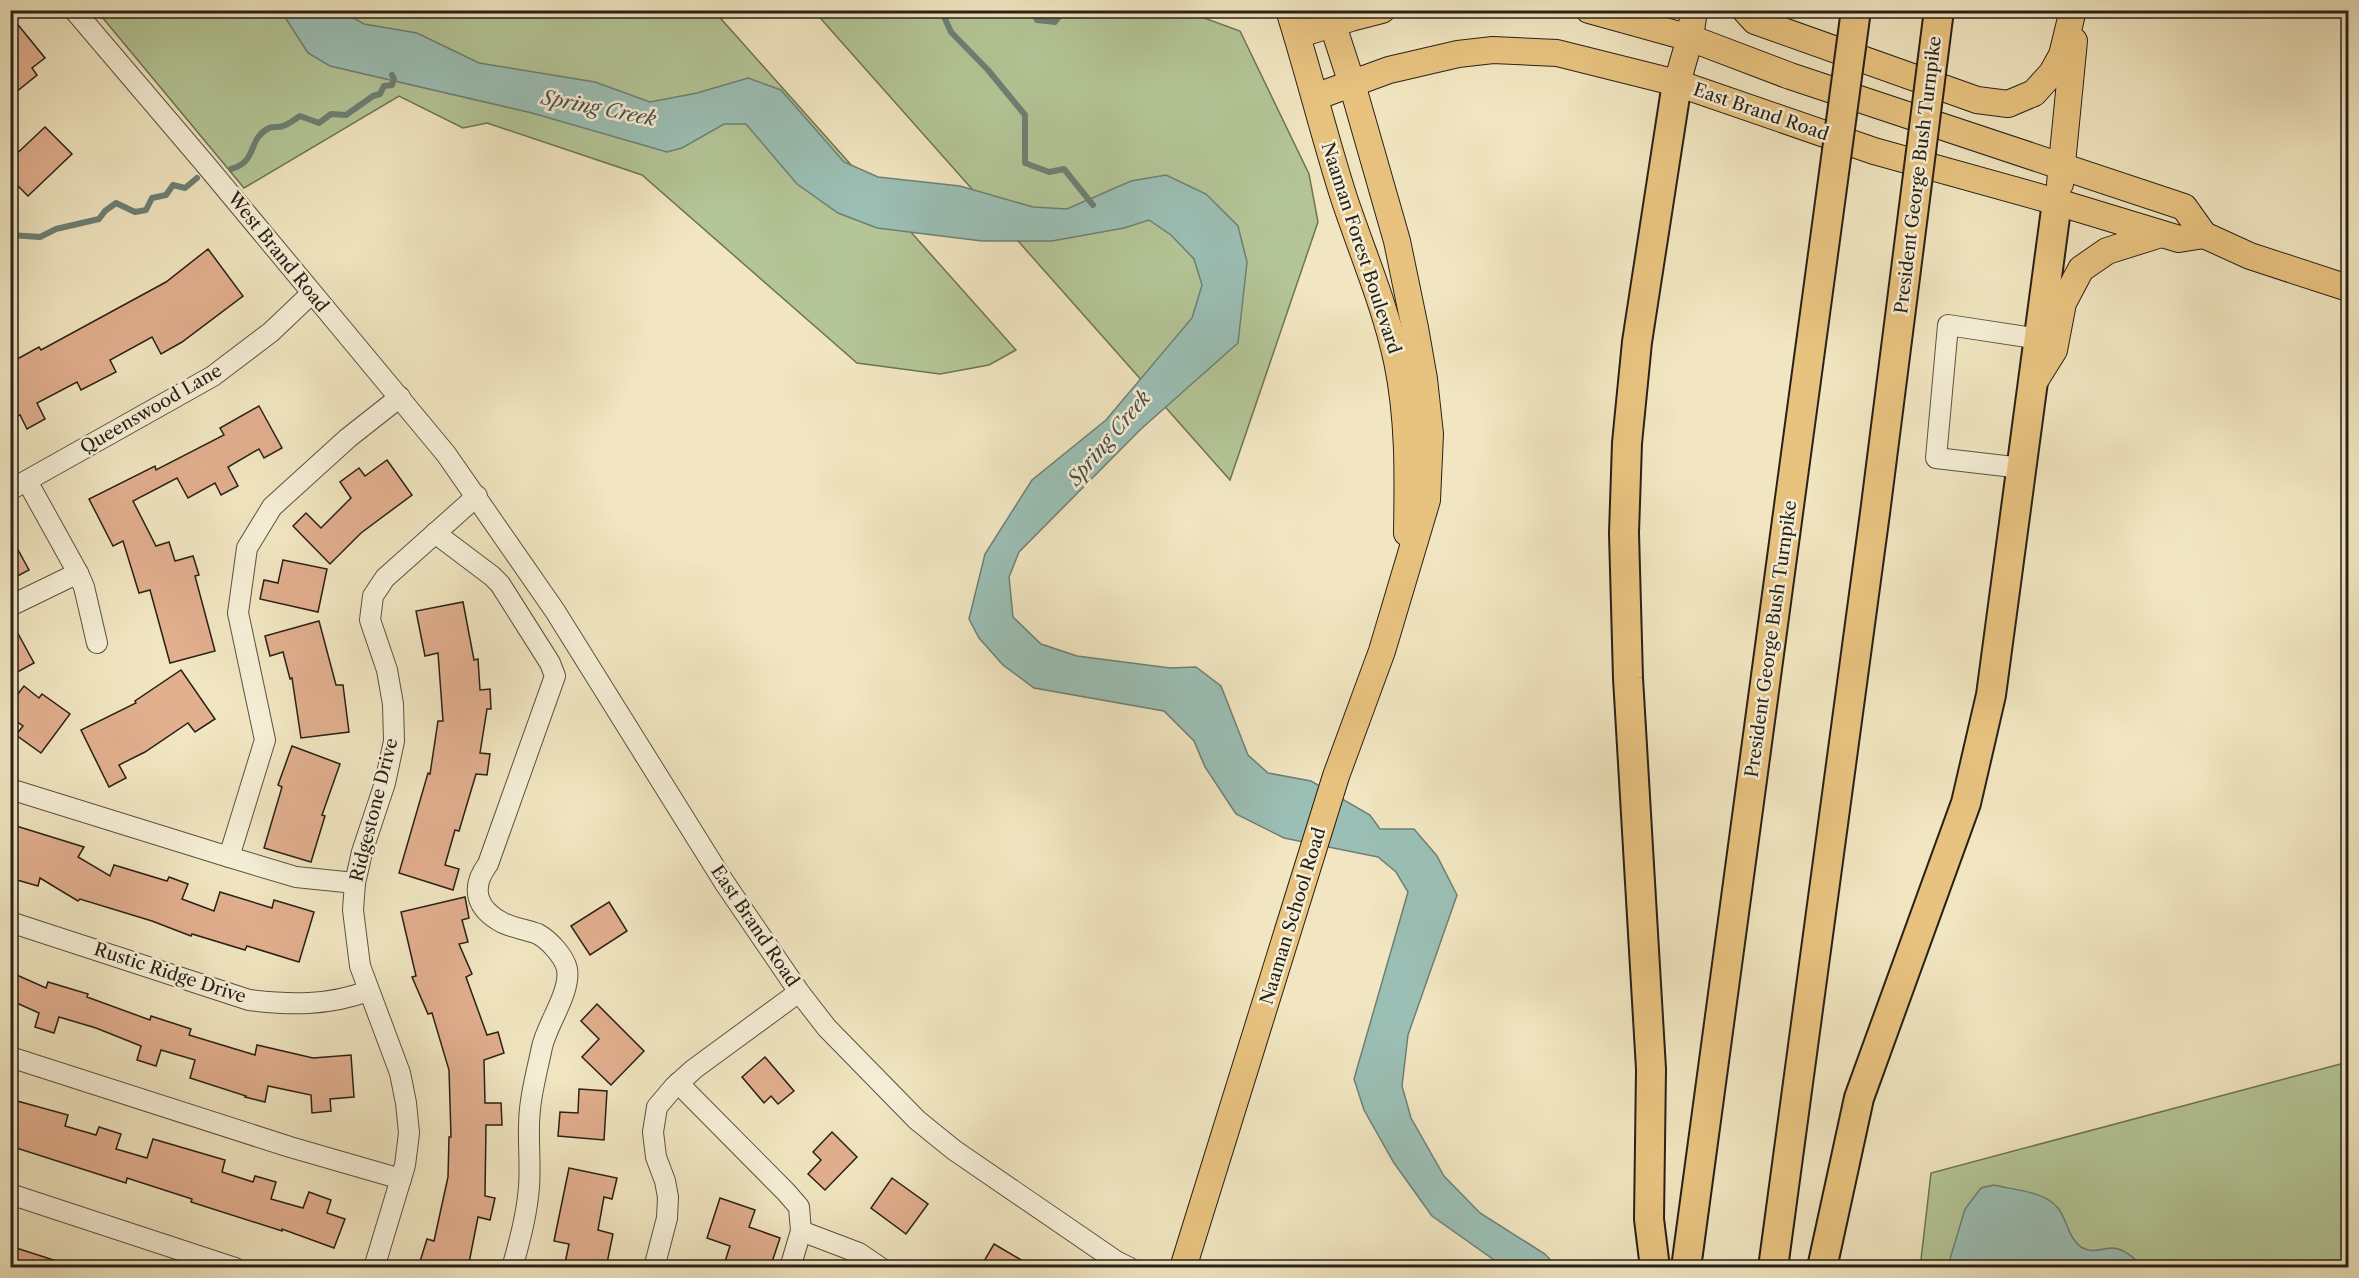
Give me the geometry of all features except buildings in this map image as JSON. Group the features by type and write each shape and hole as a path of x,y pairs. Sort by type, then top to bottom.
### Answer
{"highway":[{"name":"President George Bush Turnpike","path":"1686,1268 1856,10"},
{"name":"President George Bush Turnpike","path":"1773,1268 1875,513 1939,10"},
{"path":"1655,1268 1649,1219 1652,1069 1628,678 1624,533 1627,443 1637,342 1677,83"},
{"path":"1822,1268 1859,1098 1966,803 1991,694 2057,202"}],"main road":[{"name":"Naaman Forest Boulevard","path":"1289,10 1330,153 1387,319 1398,364 1408,458 1407,567"},
{"path":"1297,35 1330,17 1383,10"},
{"name":"East Brand Road","path":"1588,10 1690,38 1790,76 1886,106 2184,207 2204,235 2250,256 2349,288"},
{"path":"1677,83 1690,38 1694,10"},
{"path":"1744,10 1755,21 1977,100 2008,104 2034,93 2052,73 2062,55 2073,10"},
{"path":"2057,202 2077,10"},
{"name":"Naaman Forest Boulevard","path":"1330,17 1352,84 1396,241 1424,379 1430,434 1426,500 1407,567"},
{"name":"East Brand Road","path":"1315,97 1389,70 1458,54 1493,50 1557,53 1677,83 1874,151 2057,202 2161,234 2179,239 2204,235"},
{"path":"2034,382 2054,350 2063,303 2081,269 2107,250 2161,234"},
{"name":"Naaman School Road","path":"1183,1268 1336,776 1382,651 1407,567"}],"street":[{"name":"West Brand Road","path":"74,10 400,397 477,496"},
{"name":"Queenswood Lane","path":"19,486 213,376 271,332 311,294"},
{"path":"2022,468 1936,458 1948,325 2040,339"},
{"path":"229,856 265,740 238,613 247,548 272,507 348,438 400,397"},
{"path":"19,486 78,573 84,587 97,643"},
{"name":"Ridgestone Drive","path":"374,1268 405,1165 409,1133 406,1103 392,1049 368,991 356,939 353,910 355,883 362,852 385,783 394,741 393,704 387,670 370,620 373,596 385,578 477,496"},
{"name":"East Brand Road","path":"477,496 555,611 724,882 827,1028 916,1120 994,1178 1116,1261 1130,1268"},
{"path":"435,533 500,584 550,663 555,676 489,864 480,875 477,885 480,903 489,913 504,923 540,935 554,946 567,968 566,986 543,1042 535,1082 530,1111 530,1167 526,1221 512,1268"},
{"path":"10,606 78,573"},
{"path":"10,789 296,877 355,883"},
{"name":"Rustic Ridge Drive","path":"10,922 249,1000 312,1004 352,997 368,991"},
{"path":"654,1268 667,1218 668,1197 665,1180 656,1157 653,1132 657,1107 678,1083 800,992"},
{"path":"10,1057 290,1147 401,1179"},
{"path":"678,1083 799,1207 801,1232 790,1268"},
{"path":"10,1194 236,1268"},
{"path":"801,1232 859,1253 881,1268"}],"green space":[{"path":"97,11 714,11 1016,350 989,365 940,374 857,363 642,175 487,123 463,128 399,96 244,188"},
{"path":"814,11 1191,11 1193,14 1240,31 1309,174 1318,222 1230,480"},
{"path":"2348,1062 2348,1267 1920,1268 1931,1173"}],"water":[{"name":"Spring Creek","path":"281,11 342,11 364,24 417,33 479,63 595,82 650,102 697,93 748,78 781,90 844,162 878,177 960,186 1033,207 1067,209 1131,181 1166,175 1206,194 1238,226 1247,262 1238,343 1141,429 1019,552 1009,577 1013,617 1041,644 1077,656 1170,668 1196,667 1221,686 1248,755 1268,773 1311,781 1370,815 1380,829 1414,829 1437,856 1457,895 1408,1035 1402,1086 1411,1118 1444,1176 1480,1213 1545,1254 1557,1267 1504,1267 1432,1216 1394,1163 1364,1110 1354,1079 1408,892 1396,872 1378,857 1284,838 1236,814 1205,767 1194,741 1164,711 1034,688 1003,665 979,638 969,619 985,554 1032,480 1106,420 1192,318 1202,285 1194,259 1171,235 1149,220 1124,228 1052,241 982,241 877,228 838,213 797,184 746,124 724,124 682,148 667,152 532,113 330,66 308,53"},
{"path":"1994,1185 2045,1198 2058,1208 2070,1234 2081,1247 2093,1250 2113,1248 2122,1250 2143,1267 1950,1267 1950,1259 1965,1209 1981,1188"}],"waterway":[{"path":"941,10 951,32 988,70 1025,115 1025,163 1049,172 1064,169 1093,205"},
{"path":"1005,10 1007,14 1015,10"},
{"path":"1032,10 1037,20 1055,22 1064,10"},
{"path":"231,169 245,161 258,138 269,128 283,126 300,116 319,123 331,114 346,115 373,96 380,94 384,86 392,85 394,79 392,75"},
{"path":"10,235 40,237 56,229 99,219 116,203 135,212 146,210 152,198 166,195 173,185 185,188 197,178"}]}
